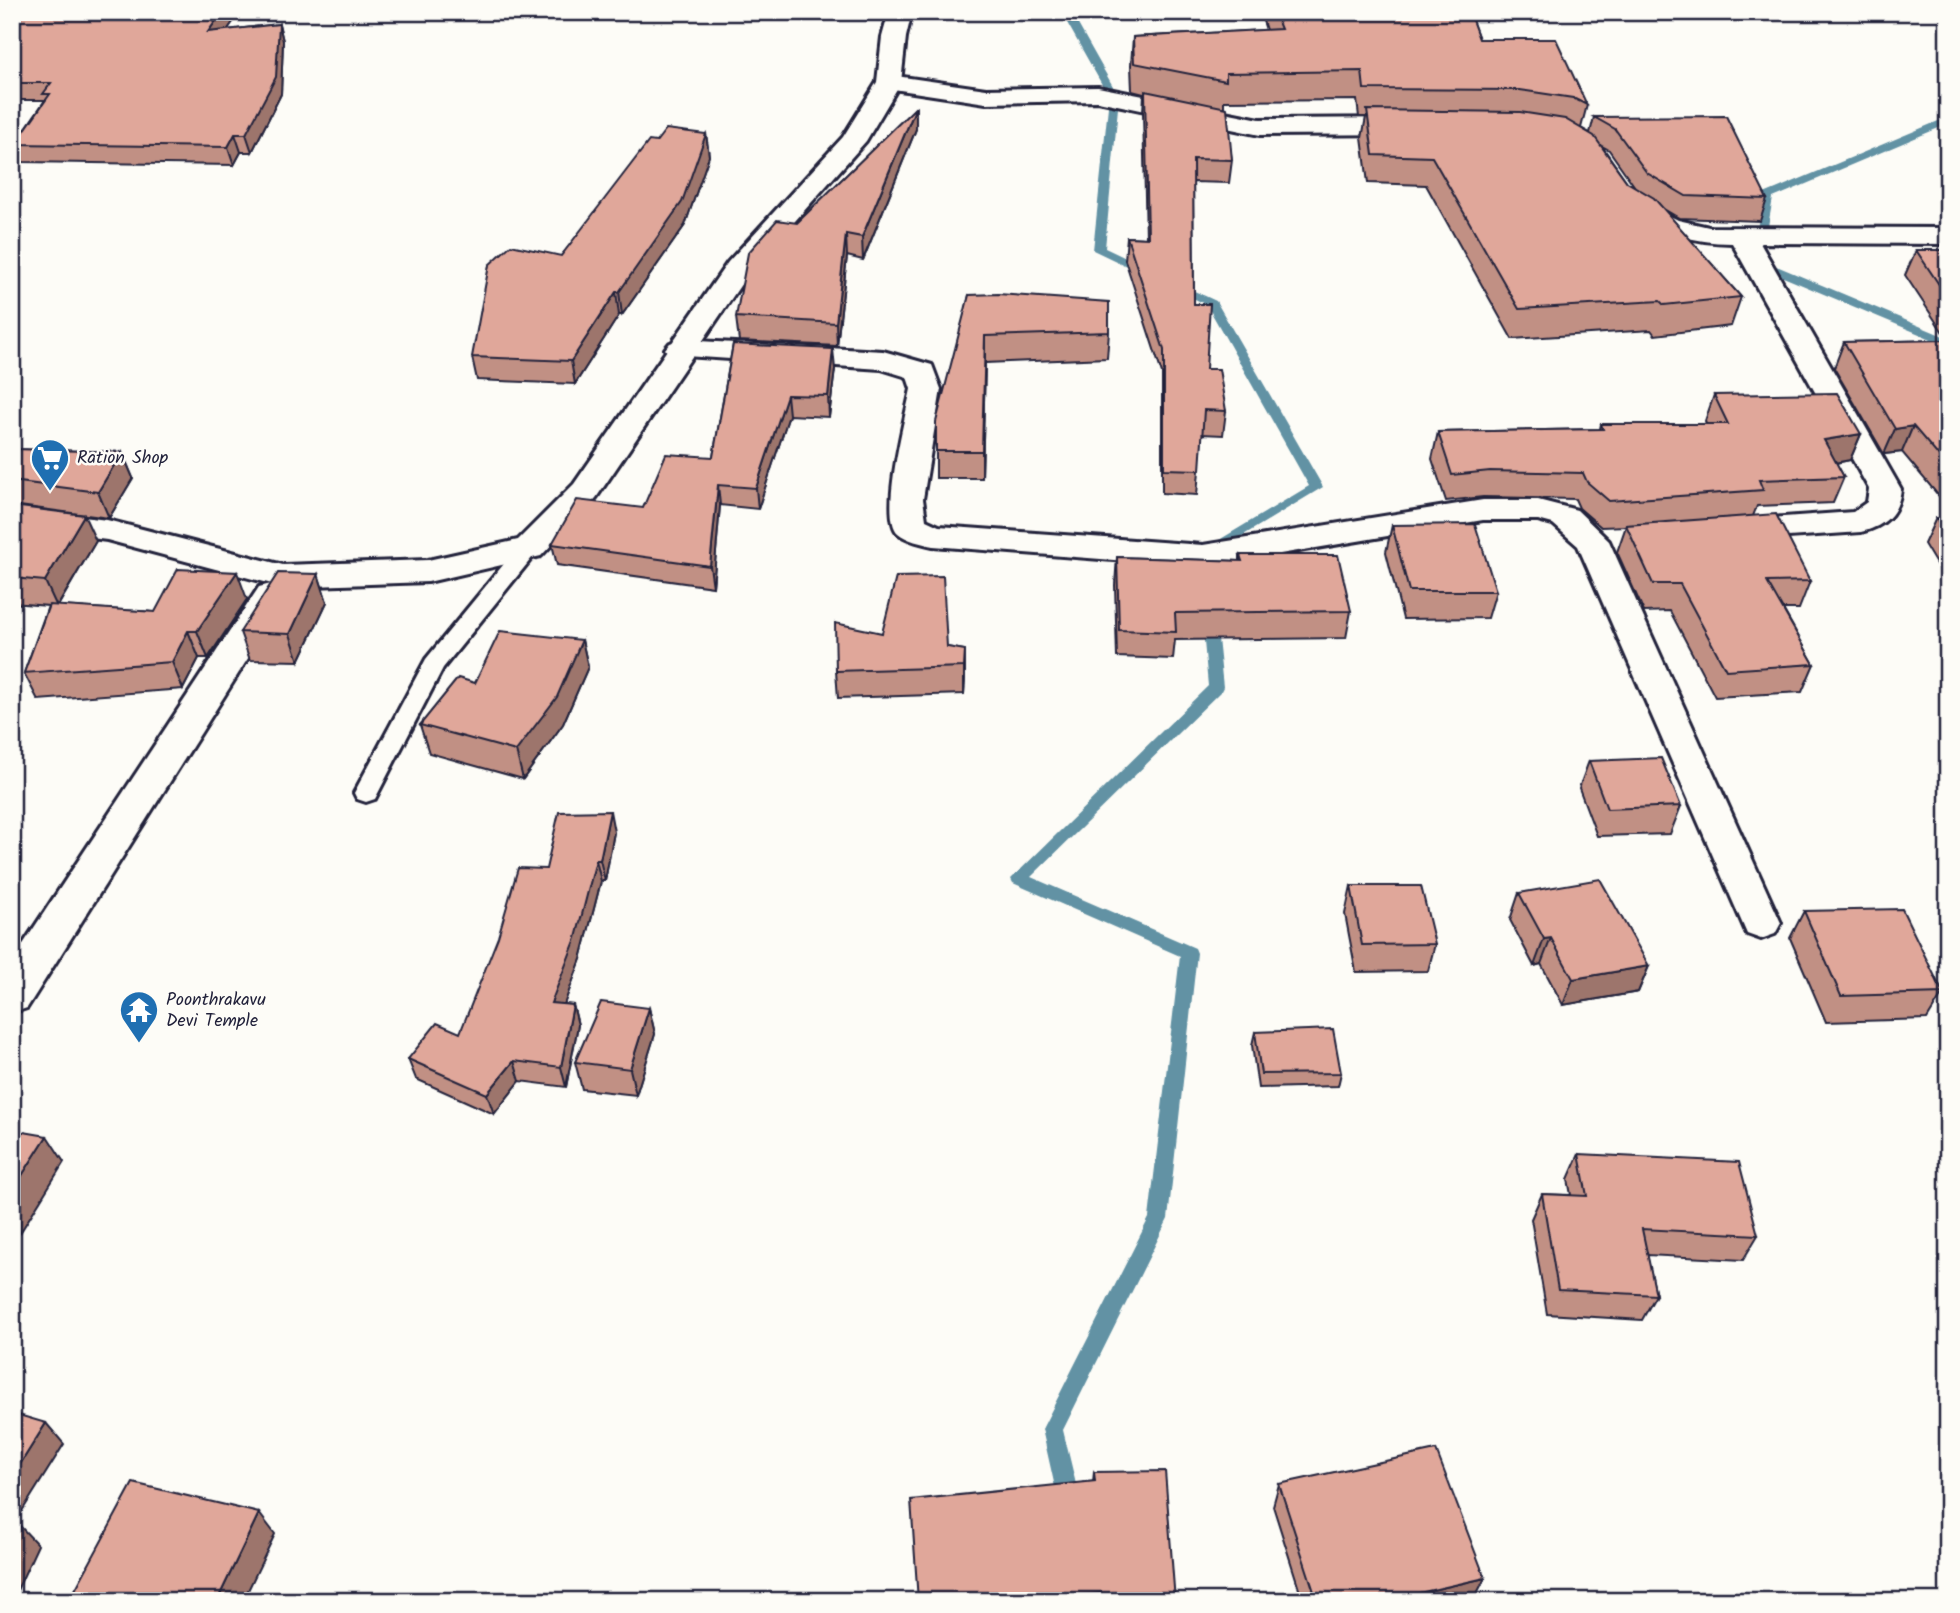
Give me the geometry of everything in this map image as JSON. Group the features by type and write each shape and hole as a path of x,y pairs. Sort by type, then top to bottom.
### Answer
{"street":[{"path":"12,518 107,530 283,576 428,571 530,548 585,491 738,268 853,141 889,82 894,37 901,12"},
{"path":"889,82 986,96 1098,94 1260,127 1438,127"},
{"path":"1614,180 1630,203 1669,226 1709,234 1948,236"},
{"path":"1700,533 1861,522 1883,506 1885,489 1741,234"},
{"path":"680,349 883,359 921,371 926,389 907,499 910,526 933,536 1203,556 1483,510 1538,510 1565,517 1606,540 1761,923"},
{"path":"12,996 283,576"}],"lane":[{"path":"366,793 434,664 530,548"}],"building":[{"path":"12,12 222,12 208,32 279,24 276,77 246,134 235,134 228,147 15,144 50,94 43,94 51,83 12,83"},
{"path":"1274,12 1469,12 1479,39 1556,39 1587,105 1573,98 1520,90 1364,89 1362,71 1226,73 1226,81 1134,63 1133,37 1281,29"},
{"path":"1145,91 1227,108 1232,160 1193,159 1194,304 1210,304 1206,369 1219,369 1226,411 1204,410 1200,470 1164,469 1164,350 1127,237 1148,238"},
{"path":"916,107 862,237 846,234 836,323 736,317 748,253 777,220 797,223"},
{"path":"1367,110 1520,112 1565,119 1594,136 1627,182 1654,198 1741,297 1664,305 1660,301 1519,309 1432,157 1373,155"},
{"path":"1726,116 1767,199 1686,196 1647,173 1615,129 1594,117"},
{"path":"666,129 706,134 682,202 619,292 616,292 571,361 472,357 489,265 511,245 561,256 649,141 656,142"},
{"path":"1916,250 1948,250 1948,298"},
{"path":"998,294 1109,302 1109,332 985,336 982,451 936,451 936,422 969,295"},
{"path":"1948,340 1948,467 1913,426 1895,429 1844,342"},
{"path":"733,344 833,349 828,396 787,395 756,488 718,485 710,566 552,544 577,500 643,508 666,454 713,457"},
{"path":"1837,393 1861,434 1824,440 1844,477 1759,480 1763,490 1609,501 1587,482 1583,473 1490,471 1452,475 1438,432 1603,429 1601,424 1728,424 1714,395"},
{"path":"12,449 122,452 98,492 12,481"},
{"path":"12,506 84,515 45,581 12,578"},
{"path":"1776,514 1810,581 1767,582 1814,664 1726,670 1680,584 1653,584 1626,525"},
{"path":"1936,518 1948,518 1948,537"},
{"path":"1475,524 1496,591 1409,591 1392,525"},
{"path":"1240,555 1338,555 1351,611 1175,613 1176,632 1119,630 1117,557 1242,561"},
{"path":"178,569 237,572 197,631 188,631 172,662 24,673 49,605 155,612"},
{"path":"278,573 318,574 290,634 240,632"},
{"path":"943,576 947,647 965,650 964,667 836,671 835,623 882,633 896,577"},
{"path":"500,631 582,640 557,697 516,751 420,725 458,678 475,683"},
{"path":"1661,758 1681,806 1607,809 1589,761"},
{"path":"610,811 600,860 596,860 576,938 551,1003 573,1005 561,1067 514,1061 487,1094 408,1059 437,1023 460,1033 498,937 518,868 546,869 559,812"},
{"path":"1600,879 1649,966 1573,979 1551,938 1544,939 1519,893"},
{"path":"1351,886 1421,886 1435,944 1362,945"},
{"path":"1902,909 1943,993 1841,996 1804,911"},
{"path":"601,1002 649,1008 630,1069 575,1062"},
{"path":"1333,1029 1341,1073 1261,1074 1255,1032"},
{"path":"12,1130 47,1136 12,1191"},
{"path":"1579,1154 1739,1162 1758,1235 1642,1229 1656,1295 1558,1290 1542,1194 1587,1196"},
{"path":"12,1413 46,1423 12,1477"},
{"path":"1436,1450 1485,1578 1384,1601 1317,1601 1279,1484"},
{"path":"1165,1471 1175,1601 1102,1601 1101,1593 1023,1601 918,1601 911,1500 1095,1481 1094,1472"},
{"path":"133,1483 259,1513 217,1601 69,1601"},
{"path":"12,1524 19,1525 12,1540"}],"waterway":[{"path":"1066,12 1114,97 1099,250 1143,270"},
{"path":"1948,120 1768,196 1756,262 1948,342"},
{"path":"1175,285 1212,303 1316,487 1209,552"},
{"path":"1070,1505 1052,1429 1158,1219 1189,953 1019,879 1216,687 1209,619"}],"place":[{"name":"Ration Shop","path":"50,492"},
{"name":"Poonthrakavu Devi Temple","path":"139,1044"}]}
